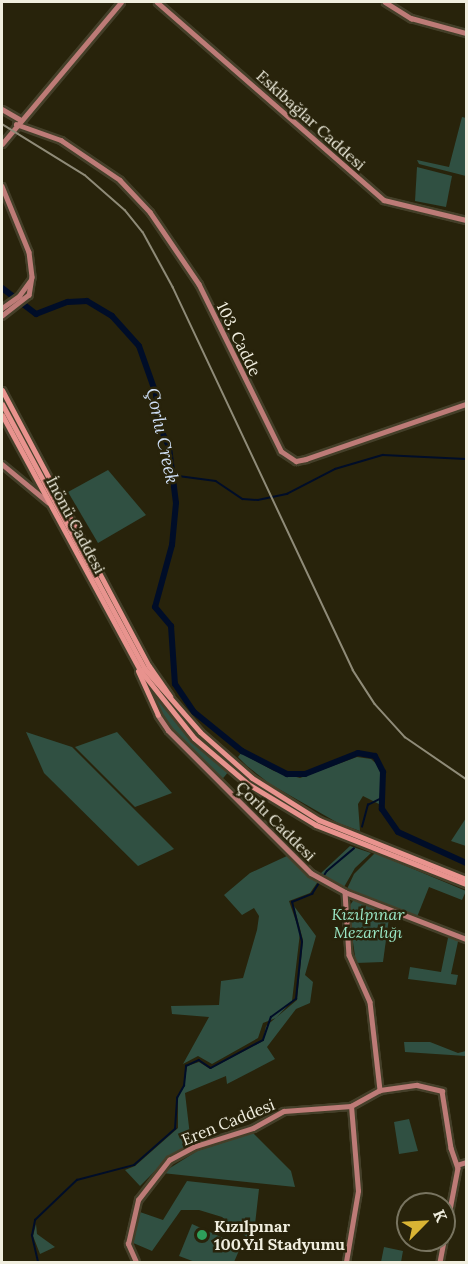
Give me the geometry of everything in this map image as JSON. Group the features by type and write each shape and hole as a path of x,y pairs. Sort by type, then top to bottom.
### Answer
{"main road":[{"path":"2,390 149,666 200,732"},
{"path":"2,398 9,423"},
{"path":"2,404 9,423 144,668 200,732 252,778 319,820 466,879"},
{"name":"İnönü Caddesi","path":"2,416 9,423 127,648"},
{"path":"127,648 158,715"},
{"path":"127,648 178,721 248,784 316,825 466,885"}],"street":[{"path":"2,144 19,119 121,2"},
{"name":"Eskibağlar Caddesi","path":"157,2 384,200 466,220"},
{"path":"385,2 411,18 466,33"},
{"path":"2,109 19,119"},
{"name":"103. Cadde","path":"15,124 61,140 120,180 150,212 199,284 280,451 296,461 466,404"},
{"path":"2,186 29,252 32,277 24,301 2,316"},
{"path":"2,308 19,296 32,277"},
{"path":"2,464 49,503"},
{"name":"Çorlu Caddesi","path":"158,715 288,854 318,877 345,892 466,939"},
{"path":"345,892 349,955 370,1002 380,1090"},
{"name":"Eren Caddesi","path":"136,1263 128,1245 138,1200 169,1160 193,1147 253,1128 284,1111 351,1106 380,1090 417,1085 442,1091 458,1165"},
{"path":"346,1263 358,1191 351,1106"},
{"path":"440,1263 458,1165 466,1164"}],"green space":[{"path":"462,117 466,118 466,176 419,164 417,160 449,167"},
{"path":"417,167 452,176 446,207 415,201"},
{"path":"108,470 146,515 98,543 68,492"},
{"path":"148,687 229,771 220,782 169,730"},
{"path":"26,732 72,747 174,849 138,866 44,773"},
{"path":"117,732 172,793 135,807 75,747"},
{"path":"241,753 274,771 300,778 357,757 371,759 380,767 383,806 363,796 358,804 360,831 338,823 270,784 238,757"},
{"path":"466,818 466,846 451,841"},
{"path":"350,846 371,853 355,868 344,887 320,874"},
{"path":"375,853 466,891 462,900 429,887 417,917 347,889 354,874"},
{"path":"289,855 319,880 310,893 289,901 300,933 292,1001 276,1018 263,1023 258,1038 212,1064 198,1056 183,1064 209,1017 172,1014 171,1006 219,1005 221,981 243,978 257,930 259,916 254,908 242,915 224,895 250,873"},
{"name":"Kızılpınar Mezarlığı","path":"355,898 390,910 383,962 356,963 348,908"},
{"path":"294,906 316,936 305,975 313,982 310,1003 296,1009 267,1047 275,1059 227,1084 226,1076 185,1093 191,1144 169,1157 140,1186 125,1170 135,1166 178,1128 178,1097 184,1086 187,1066 199,1062 210,1069 263,1041 266,1026 297,1000 303,940"},
{"path":"449,933 459,937 451,974 458,975 456,985 408,979 410,967 441,972"},
{"path":"404,1042 430,1042 458,1053 466,1051 466,1056 405,1052"},
{"path":"409,1119 418,1151 399,1154 394,1122"},
{"path":"253,1133 291,1171 295,1187 162,1173 197,1151"},
{"path":"187,1181 259,1189 253,1242 222,1217 199,1210 181,1210 152,1251 131,1242 137,1211 163,1220"},
{"path":"36,1224 37,1234 55,1247 40,1254 33,1236"},
{"name":"Kızılpınar 100.Yıl Stadyumu","path":"192,1224 241,1246 234,1262 195,1262 179,1256"},
{"path":"384,1247 403,1252 401,1262 381,1262"}],"waterway":[{"name":"Çorlu Creek","path":"2,288 36,314 68,302 87,301 112,316 139,346 156,394 158,424 169,447 176,503 172,545 155,607 171,626 175,684 194,712 242,751 287,774 305,774 358,753 375,756 383,772 382,809 398,832 466,863"},
{"path":"171,475 216,481 243,499 258,500 287,494 335,469 383,455 466,459"},
{"path":"362,827 368,805 380,799"},
{"path":"38,1262 32,1236 35,1220 77,1180 134,1165 175,1129 177,1098 184,1086 186,1066 199,1060 211,1068 263,1040 271,1017 296,999 302,942 292,902 312,894 327,871 354,848"}],"railway":[{"path":"2,124 85,175 125,210 143,232 173,287 353,670 375,704 405,737 466,779"}],"place":[{"name":"Kızılpınar 100.Yıl Stadyumu","path":"202,1235"}]}
